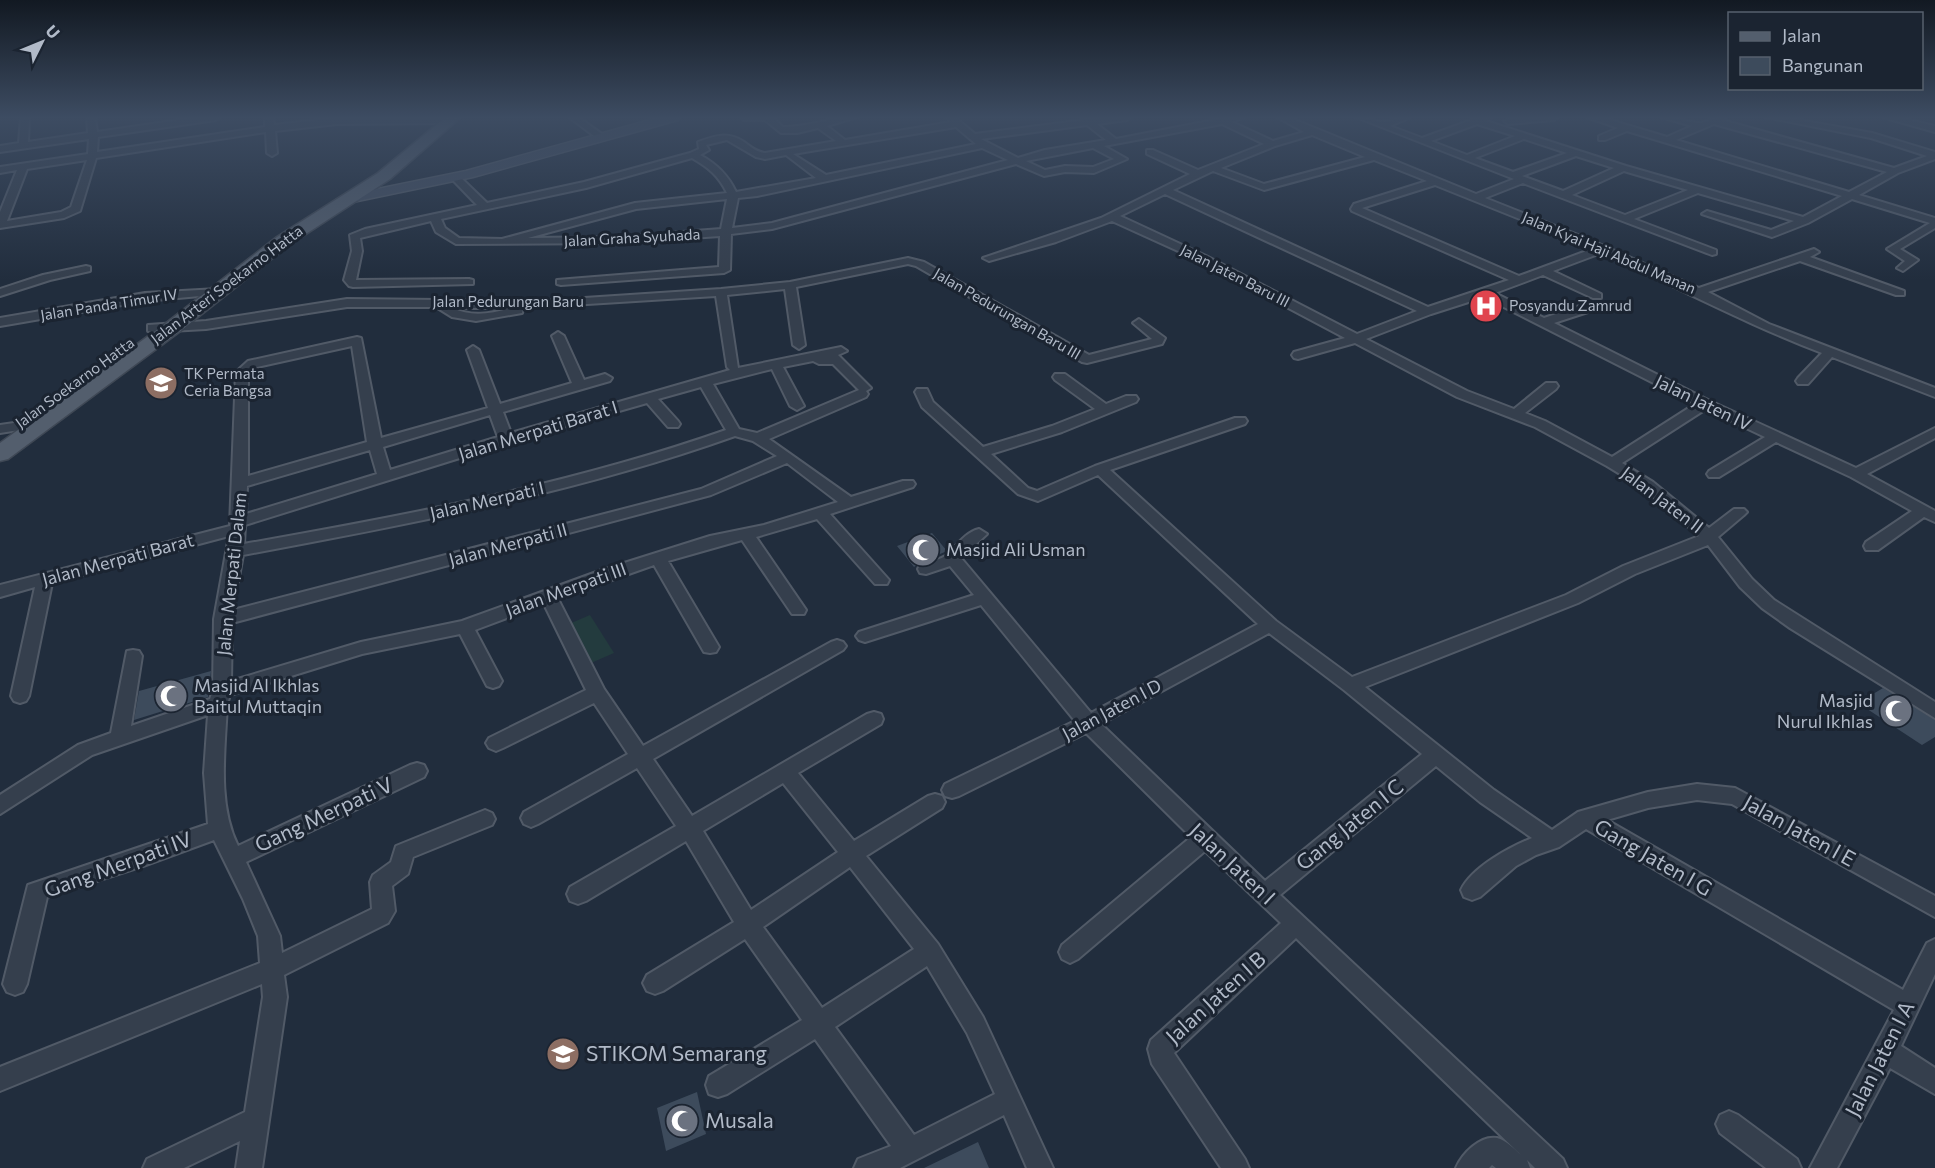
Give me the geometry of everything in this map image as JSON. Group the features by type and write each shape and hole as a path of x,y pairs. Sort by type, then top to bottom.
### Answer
{"main road":[{"name":"Jalan Soekarno Hatta","path":"5,431 152,328 282,228 376,172"},
{"name":"Jalan Arteri Soekarno Hatta","path":"0,454 172,328 283,241 389,172"}],"street":[{"path":"0,225 21,172"},
{"path":"0,225 64,215 76,209 89,172"},
{"path":"343,200 403,191 479,172"},
{"path":"469,282 353,284 350,280 357,251 354,237 435,217 586,185 634,172"},
{"path":"717,172 725,179 733,196 854,172"},
{"path":"813,172 823,178"},
{"path":"561,282 723,271 726,232 772,226 806,218 975,172"},
{"path":"1193,172 1198,174"},
{"path":"989,258 1052,240 1113,217 1204,172"},
{"path":"1221,172 1264,187 1321,172"},
{"name":"Jalan Kyai Haji Abdul Manan","path":"1414,172 1480,196 1669,279 1765,327 1935,393"},
{"path":"1423,172 1670,271 1672,273 1669,279"},
{"path":"1504,172 1712,252"},
{"path":"1480,196 1532,172"},
{"path":"1563,195 1615,172"},
{"path":"1635,172 1804,221"},
{"path":"1772,172 1853,195 1935,223"},
{"path":"1707,214 1770,234 1804,221 1894,172"},
{"path":"456,178 485,207"},
{"path":"1438,181 1356,208 1520,280"},
{"path":"0,186 16,184"},
{"path":"1624,219 1697,190"},
{"path":"1167,191 1427,311"},
{"name":"Jalan Graha Syuhada","path":"435,217 440,230 456,241 502,242 574,242 726,232 733,196 636,206 502,242"},
{"name":"Jalan Jaten Baru III","path":"1113,217 1202,258 1355,339"},
{"path":"1903,268 1912,260 1892,249 1935,223"},
{"path":"1298,355 1355,339 1601,249"},
{"path":"1698,292 1814,252"},
{"path":"1800,257 1900,293"},
{"name":"Jalan Pedurungan Baru III","path":"899,262 908,261 920,264 1083,358 1093,359 1158,340 1159,338 1140,323"},
{"name":"Jalan Pedurungan Baru","path":"152,328 172,328 347,303 437,302 453,314 472,319 539,305 790,285 899,262"},
{"path":"0,293 47,277 86,269"},
{"path":"1544,271 1595,301 1544,322"},
{"path":"790,285 799,345"},
{"name":"Jalan Panda Timur IV","path":"0,322 145,297 218,291"},
{"path":"721,292 733,367"},
{"name":"Jalan Jaten IV","path":"1485,293 1705,404 1856,474 1929,514"},
{"path":"558,336 579,384"},
{"name":"Jalan Jaten II","path":"1355,339 1462,394 1540,424 1648,485 1710,537 1746,583 1768,603 1796,624 1935,711"},
{"name":"Jalan Merpati Dalam","path":"249,1168 275,997 273,969 269,936 253,897 219,829 214,772 223,619 236,551 241,483 242,372 254,364 355,341 375,445"},
{"path":"473,350 506,439"},
{"name":"Jalan Merpati Barat I","path":"237,525 506,439 705,382 841,351"},
{"path":"1803,381 1829,353"},
{"path":"758,438 862,391 838,360 833,358 778,366 797,406"},
{"path":"1060,377 1106,411"},
{"path":"241,483 604,378"},
{"path":"705,382 734,432 758,438 788,457 849,503"},
{"path":"1516,414 1551,386"},
{"path":"922,392 927,404 1023,491 1038,496 1100,469 1240,421"},
{"path":"650,398 673,424"},
{"path":"981,452 1057,429 1131,399"},
{"path":"1612,463 1705,404"},
{"name":"Jalan Merpati I","path":"236,551 446,512 609,472 689,449 734,432"},
{"path":"1856,474 1935,432"},
{"path":"1714,474 1775,437"},
{"path":"375,445 385,477"},
{"name":"Jalan Merpati II","path":"223,619 706,492 788,457"},
{"path":"1100,469 1270,625 1350,685 1487,796 1552,841"},
{"name":"Jalan Merpati III","path":"0,806 85,750 220,698 361,648 465,627 658,558 716,540 820,513 908,484"},
{"path":"1350,685 1572,599 1629,570 1710,537 1739,512"},
{"path":"820,513 881,580"},
{"name":"Jalan Jaten IV","path":"1872,546 1929,514"},
{"name":"Jalan Merpati Barat","path":"0,591 237,525"},
{"path":"746,534 798,610"},
{"path":"926,569 952,559 979,534"},
{"path":"658,558 710,647"},
{"name":"Jalan Jaten I","path":"952,559 1088,723 1205,838 1554,1168"},
{"path":"20,696 45,579"},
{"path":"548,596 597,693 690,829 748,925 910,1151"},
{"path":"865,636 984,598"},
{"name":"Jalan Jaten I D","path":"655,983 748,925 852,854 944,796 1088,723 1270,625"},
{"path":"465,627 493,681"},
{"path":"531,818 837,646"},
{"path":"120,737 133,656"},
{"path":"496,743 597,693"},
{"path":"578,894 874,719"},
{"name":"Gang Jaten I C","path":"1265,894 1435,755"},
{"name":"Gang Merpati V","path":"232,859 417,771"},
{"path":"785,771 930,951 975,1025 1040,1168"},
{"name":"Jalan Jaten I E","path":"1585,818 1672,795 1696,792 1735,796 1935,907"},
{"name":"Gang Jaten I G","path":"1472,890 1504,861 1533,846 1552,841 1585,818 1907,1005"},
{"path":"0,1079 273,969 382,914 381,882 402,867 402,854 405,851 485,819"},
{"name":"Gang Merpati IV","path":"15,984 36,892 219,829"},
{"path":"1070,952 1205,838"},
{"name":"Jalan Jaten I B","path":"1236,1168 1161,1055 1160,1049 1296,924"},
{"name":"Jalan Jaten I A","path":"1823,1168 1886,1051 1935,950"},
{"path":"718,1085 818,1024 930,951"},
{"path":"1886,1051 1935,1082"},
{"path":"867,1168 910,1151 1010,1099"},
{"path":"156,1168 256,1120"},
{"path":"1729,1124 1788,1168"},
{"path":"1469,1168 1487,1152 1496,1150 1517,1168"}],"green space":[{"path":"590,615 614,653 591,663 569,624"}],"building":[{"name":"Masjid Ali Usman","path":"932,533 947,551 914,567 897,546"},
{"name":"Masjid Al Ikhlas Baitul Muttaqin","path":"211,671 208,697 134,720 139,691"},
{"name":"Masjid Nurul Ikhlas","path":"1883,688 1935,720 1935,737 1922,745 1858,703"},
{"name":"Musala","path":"697,1092 706,1134 666,1151 657,1108"},
{"path":"978,1142 989,1168 924,1168"}],"place":[{"name":"Posyandu Zamrud","path":"1486,306"},
{"name":"TK Permata Ceria Bangsa","path":"161,383"},
{"name":"Masjid Ali Usman","path":"923,550"},
{"name":"Masjid Al Ikhlas Baitul Muttaqin","path":"171,696"},
{"name":"Masjid Nurul Ikhlas","path":"1896,711"},
{"name":"STIKOM Semarang","path":"563,1054"},
{"name":"Musala","path":"682,1121"}]}
